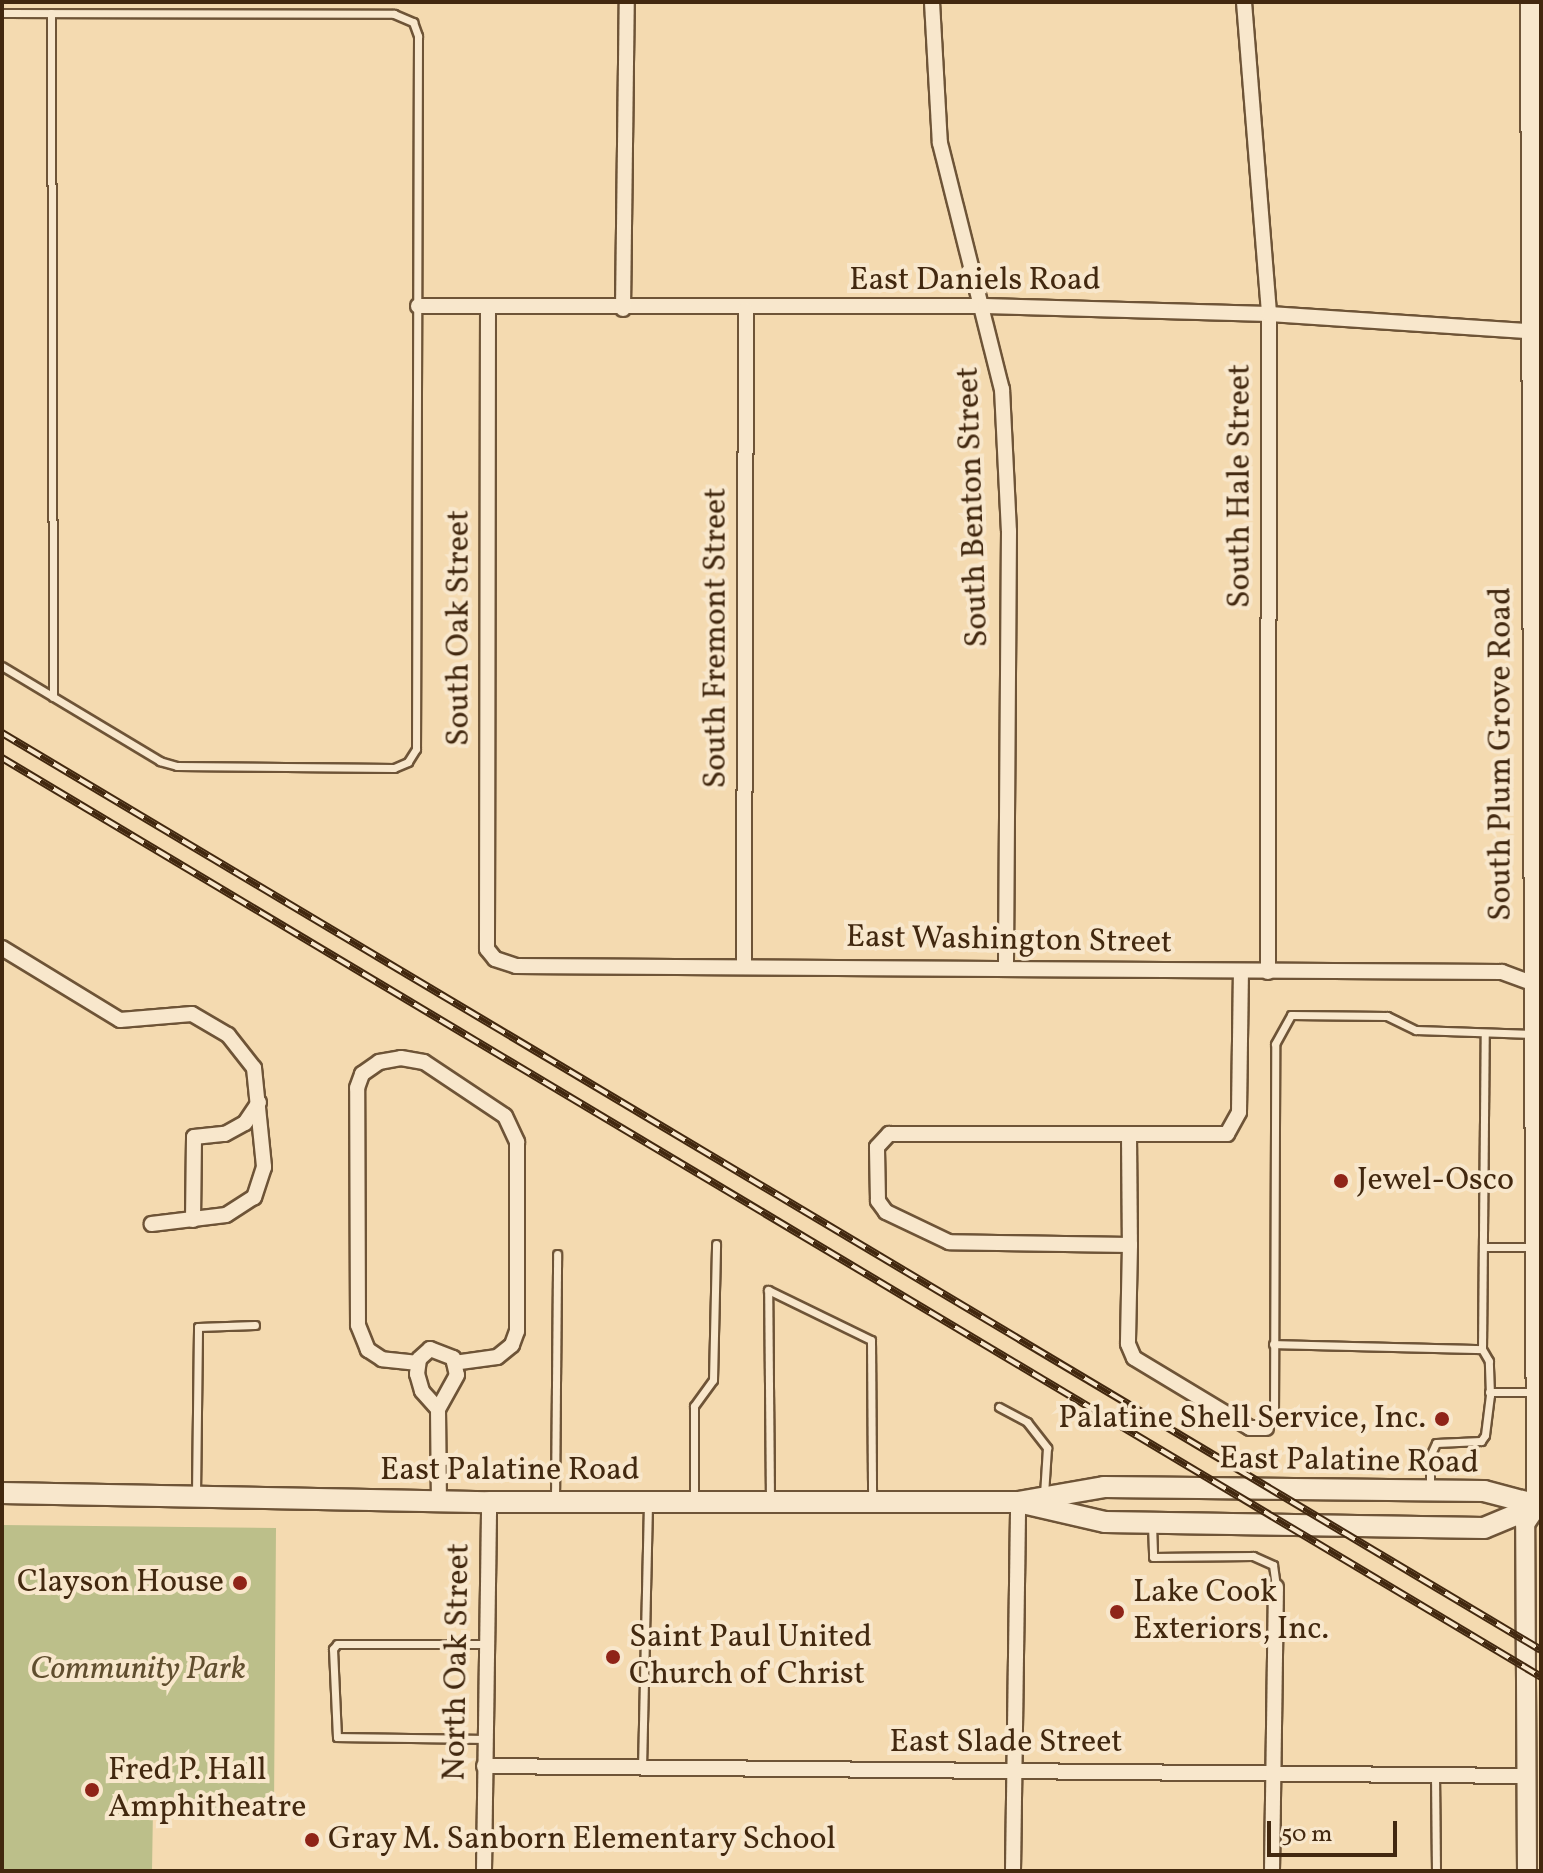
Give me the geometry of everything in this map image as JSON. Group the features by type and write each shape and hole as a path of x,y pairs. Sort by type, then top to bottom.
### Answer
{"main road":[{"name":"South Plum Grove Road","path":"1531,2 1536,181 1535,1392 1540,1509"},
{"name":"East Palatine Road","path":"2,1493 489,1502 1018,1502 1104,1487 1484,1491 1540,1509"},
{"name":"East Palatine Road","path":"1018,1502 1105,1522 1152,1524 1484,1528 1540,1509"}],"street":[{"path":"623,309 627,2"},
{"name":"South Benton Street","path":"932,2 940,143 985,306 1002,389 1007,488 1006,969"},
{"name":"South Hale Street","path":"1244,2 1269,314 1268,972"},
{"name":"East Daniels Road","path":"418,306 746,310 985,306 1269,314 1536,332"},
{"name":"South Oak Street","path":"487,949 488,307"},
{"name":"South Fremont Street","path":"744,967 746,310"},
{"path":"2,948 120,1020 192,1014 228,1035 254,1068 264,1167 254,1197 226,1215 152,1224"},
{"name":"East Washington Street","path":"487,949 495,959 516,966 1502,972 1537,986"},
{"path":"1130,1245 949,1242 886,1212 878,1201 877,1147 882,1135 1215,1138 1235,1126 1241,972"},
{"path":"418,1363 382,1359 368,1350 358,1325 357,1088 362,1074 379,1062 401,1058 424,1062 505,1116 517,1142 517,1331 512,1345 497,1357 454,1363"},
{"path":"193,1220 194,1137 225,1134 245,1123 259,1102"},
{"path":"1129,1137 1128,1344 1134,1358 1250,1428 1266,1428"},
{"path":"438,1409 422,1391 418,1363 430,1349 443,1351 454,1363 455,1388 438,1409 439,1501"},
{"name":"North Oak Street","path":"484,1871 489,1502"},
{"path":"1013,1871 1018,1502"},
{"path":"1527,1871 1525,1524 1540,1509"},
{"path":"1272,1871 1276,1587"},
{"name":"East Slade Street","path":"484,1766 1527,1776"}],"lane":[{"path":"2,13 394,14 413,22 418,36 416,749 408,762 394,768 177,766 160,761 2,666"},
{"path":"51,13 53,697"},
{"path":"1266,1428 1274,1415 1275,1044 1291,1015 1387,1016 1416,1030 1533,1034"},
{"path":"1429,1491 1432,1448 1440,1441 1481,1441 1489,1392 1489,1361 1482,1349 1485,1034"},
{"path":"694,1502 694,1406 713,1380 716,1244"},
{"path":"1484,1247 1537,1247"},
{"path":"555,1502 557,1254"},
{"path":"770,1502 768,1290 871,1340 872,1502"},
{"path":"195,1497 198,1327 255,1325"},
{"path":"1273,1344 1482,1349"},
{"path":"1489,1392 1535,1392"},
{"path":"999,1407 1027,1422 1047,1448 1044,1497"},
{"path":"642,1768 648,1502"},
{"path":"1152,1524 1153,1557 1253,1556 1273,1565 1276,1587"},
{"path":"484,1739 337,1737 333,1649 337,1644 486,1644"},
{"path":"1435,1775 1436,1871"}],"green space":[{"name":"Community Park","path":"2,1525 276,1528 274,1808 153,1808 152,1871 2,1871"}],"railway":[{"path":"2,733 1541,1650"},
{"path":"2,758 1541,1677"}],"place":[{"name":"Jewel-Osco","path":"1341,1181"},
{"name":"Palatine Shell Service, Inc.","path":"1442,1419"},
{"name":"Clayson House","path":"240,1583"},
{"name":"Lake Cook Exteriors, Inc.","path":"1117,1612"},
{"name":"Saint Paul United Church of Christ","path":"613,1657"},
{"name":"Fred P. Hall Amphitheatre","path":"92,1790"},
{"name":"Gray M. Sanborn Elementary School","path":"312,1840"}]}
